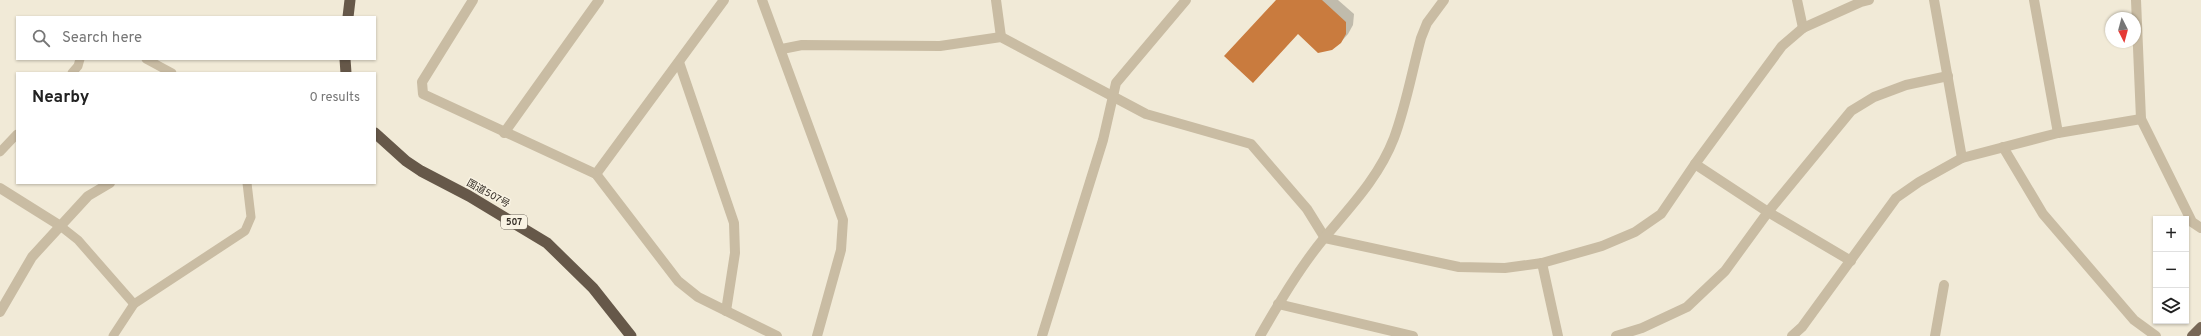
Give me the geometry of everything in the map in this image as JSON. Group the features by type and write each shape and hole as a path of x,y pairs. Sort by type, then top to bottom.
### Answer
{"highway":[{"path":"348,16 350,0"},
{"path":"345,60 346,72"},
{"name":"国道507号","path":"376,135 420,171 469,196 547,243 593,288 631,336"}],"main road":[{"path":"2192,336 2201,327"}],"street":[{"path":"473,0 422,82 423,94 504,133 596,174 678,281 698,297 777,336"},
{"path":"504,133 599,0"},
{"path":"596,174 724,0"},
{"path":"762,0 782,50 843,220 842,250 817,336"},
{"path":"996,0 1001,38"},
{"path":"1042,336 1103,140 1116,83 1186,0"},
{"path":"1260,336 1278,304 1325,238 1346,215 1369,184 1394,138 1421,38 1428,23 1444,0"},
{"path":"1797,0 1803,28"},
{"path":"782,50 802,45 940,46 1001,38 1059,67 1112,97 1146,114 1251,144 1307,209 1325,238 1459,267 1505,268 1542,263 1602,246 1635,232 1661,214 1695,164 1782,46 1803,28 1861,2 1869,0"},
{"path":"1934,0 1962,158"},
{"path":"2034,0 2058,133"},
{"path":"2136,0 2141,119 2192,222 2201,228"},
{"path":"678,62 734,223 734,253 726,311"},
{"path":"1616,336 1642,328 1687,307 1725,271 1768,212 1851,111 1874,97 1906,85 1948,76"},
{"path":"1792,336 1802,327 1896,198 1919,182 1962,158 2058,133 2141,119"},
{"path":"2003,147 2043,214 2134,320 2156,336"},
{"path":"1695,164 1768,212 1851,261"},
{"path":"0,312 32,257 59,225 88,196 108,184"},
{"path":"0,188 59,225"},
{"path":"1542,263 1558,336"},
{"path":"1935,336 1944,285"},
{"path":"1278,304 1413,336"}],"lane":[{"path":"73,72 78,66 80,60"},
{"path":"148,60 170,72"},
{"path":"0,152 16,135"},
{"path":"113,336 134,304 245,231 251,217 247,184"},
{"path":"59,225 78,240 134,304"}],"building":[{"path":"1276,0 1322,0 1346,22 1346,34 1341,43 1332,50 1318,53 1298,34 1253,83 1224,56"}]}
